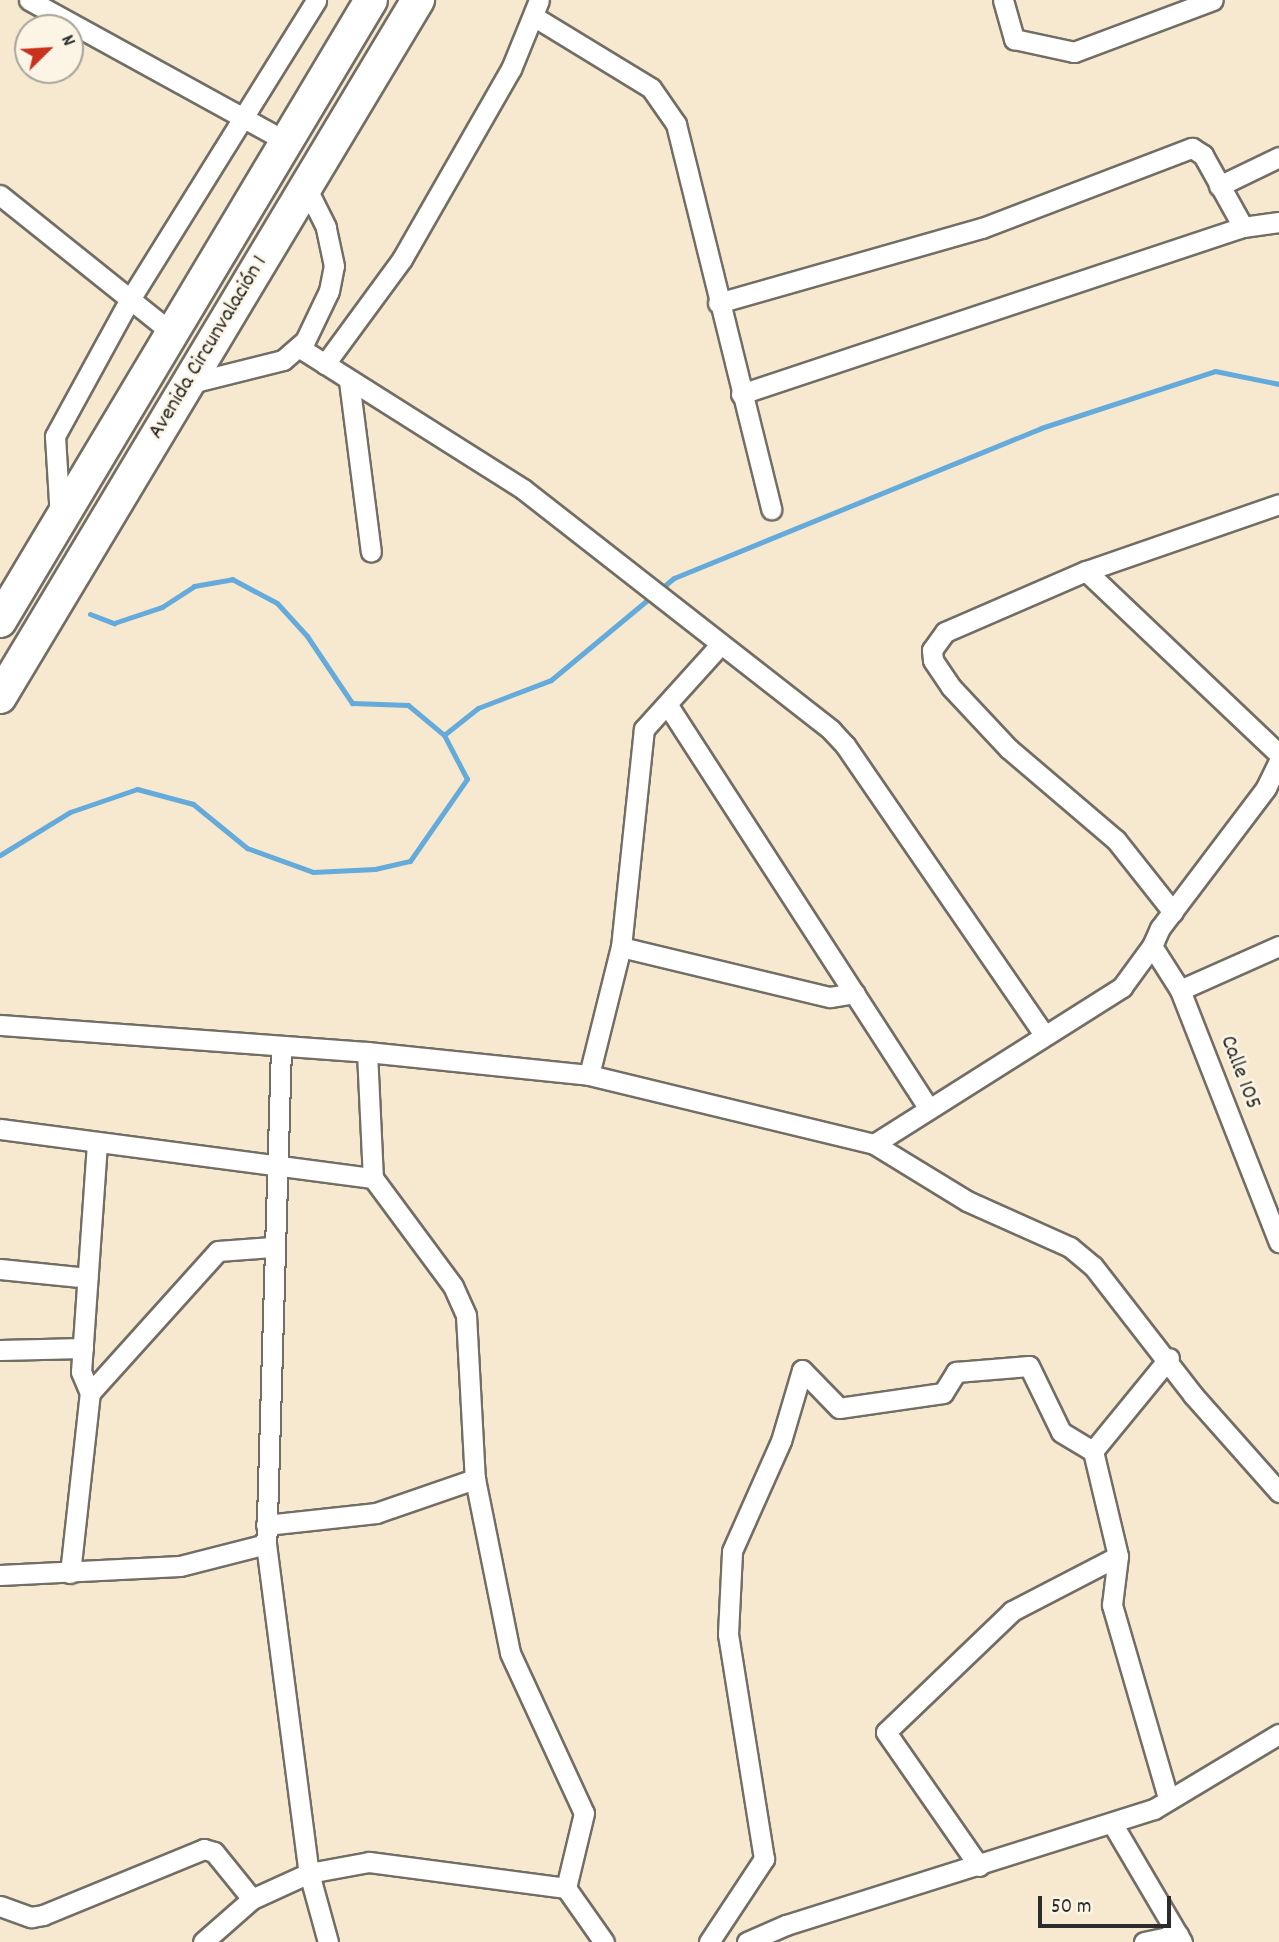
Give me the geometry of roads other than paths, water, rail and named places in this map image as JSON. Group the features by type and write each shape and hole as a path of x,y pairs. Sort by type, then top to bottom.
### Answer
{"main road":[{"name":"Avenida Circunvalación 1","path":"0,621 371,0"},
{"name":"Avenida Circunvalación 1","path":"0,697 418,0"}],"street":[{"path":"29,0 51,5 286,141"},
{"path":"60,520 55,436 129,301 316,0"},
{"path":"1003,0 1014,39 1074,52 1213,0"},
{"path":"325,364 402,259 511,69 536,8 651,88 668,108 676,124 718,303 771,509"},
{"path":"718,303 982,228 1192,148 1203,155 1243,227"},
{"path":"1219,186 1279,157"},
{"path":"187,384 283,360 300,348 329,291 334,267 326,227 306,187"},
{"path":"0,195 172,333"},
{"path":"741,394 1243,227 1279,222"},
{"path":"300,348 523,489 640,586 720,645 845,745 1043,1033"},
{"path":"349,381 371,552"},
{"path":"1173,912 1115,840 1009,749 951,687 933,660 934,644 945,632 1086,571 1279,504"},
{"path":"1086,571 1279,754"},
{"path":"589,1075 621,947 644,729 720,645"},
{"path":"667,704 929,1109"},
{"path":"874,1143 1043,1033 1122,987 1173,912 1266,788 1279,761"},
{"name":"Calle 105","path":"1156,937 1272,1203 1279,1242"},
{"path":"1180,990 1279,946"},
{"path":"621,947 830,997 855,993"},
{"path":"0,1026 367,1052 589,1075 874,1143 967,1201 1070,1247 1113,1287 1193,1395 1279,1492"},
{"path":"281,1047 278,1167 272,1247 266,1534 309,1873 328,1942"},
{"path":"367,1052 373,1178 462,1300 466,1315 475,1479 510,1654 583,1806 566,1888 604,1942"},
{"path":"0,1129 373,1178"},
{"path":"70,1573 90,1394 81,1372 97,1143"},
{"path":"90,1394 218,1251 272,1247"},
{"path":"0,1269 88,1278"},
{"path":"0,1350 83,1348"},
{"path":"1093,1451 1168,1358"},
{"path":"713,1941 764,1859 728,1634 732,1550 781,1441 802,1370 839,1408 943,1393 956,1372 1029,1366 1061,1432 1093,1451 1118,1556 1112,1605 1168,1798"},
{"path":"0,1575 180,1566 266,1534 376,1513 475,1479"},
{"path":"979,1866 886,1732 1012,1611 1118,1556"},
{"path":"747,1942 786,1925 1154,1809 1168,1798 1279,1734"},
{"path":"1112,1823 1180,1938 1144,1942"},
{"path":"0,1906 31,1917 43,1915 204,1849 214,1852 252,1899"},
{"path":"203,1942 252,1899 309,1873 369,1862 566,1888"}],"waterway":[{"path":"0,855 70,812 137,789 193,804 247,848 313,872 375,869 410,861 467,779 444,735 478,708 551,680 674,578 1041,428 1215,371 1279,384"},
{"path":"90,614 114,623 162,607 194,586 232,579 277,603 307,636 352,703 408,705 444,735"}]}
